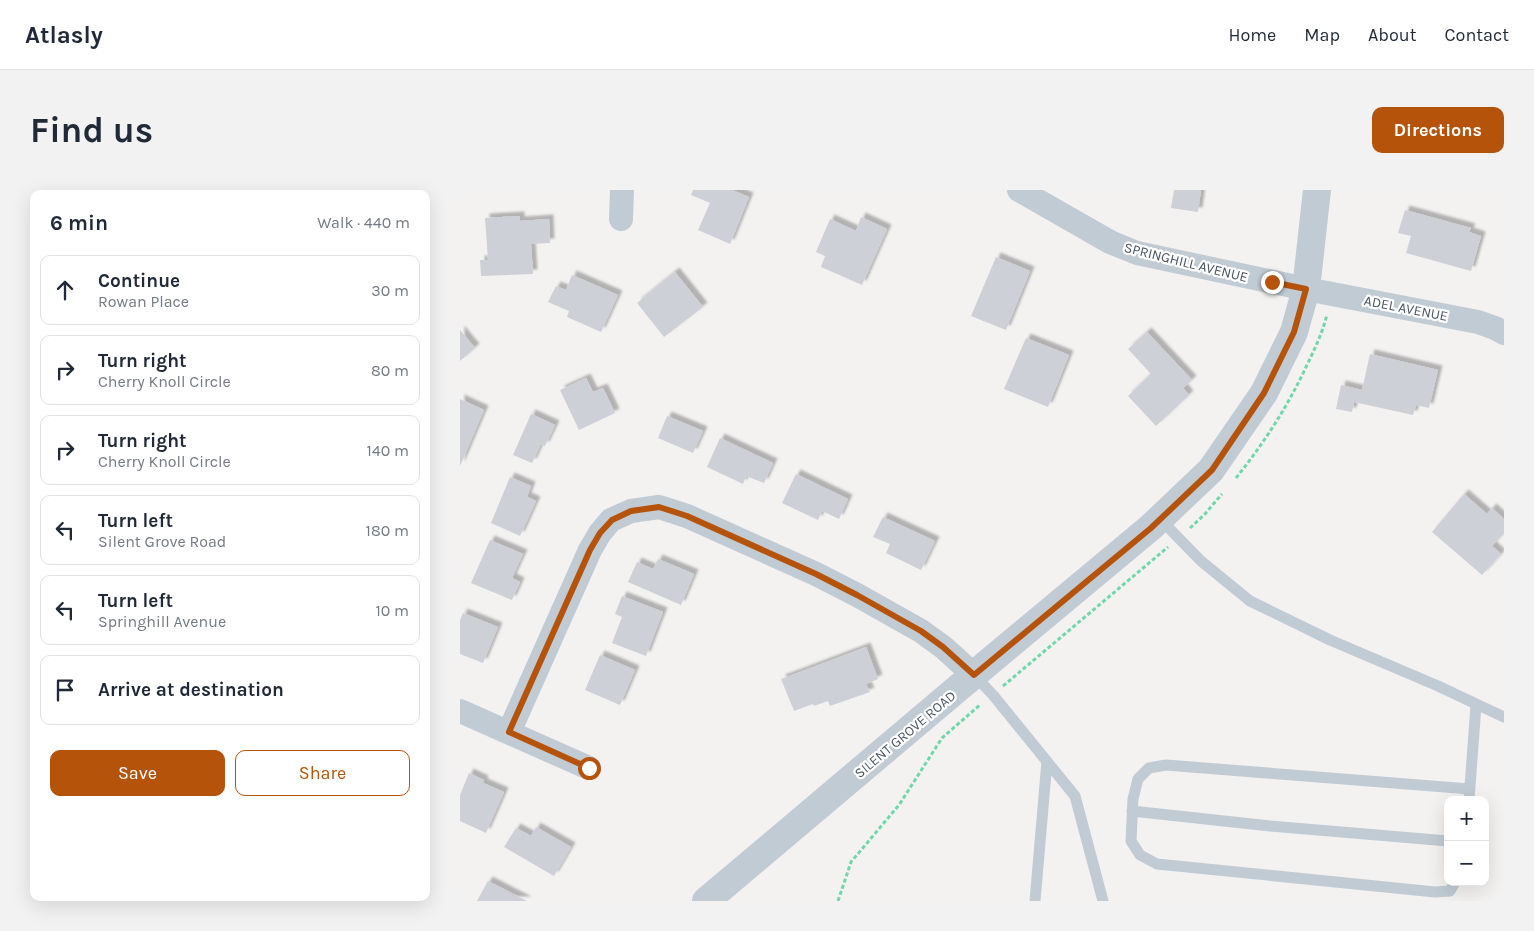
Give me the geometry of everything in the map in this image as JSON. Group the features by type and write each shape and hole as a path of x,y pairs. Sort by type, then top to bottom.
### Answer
{"street":[{"path":"621,219 622,190"},
{"name":"SPRINGHILL AVENUE","path":"1019,190 1110,242 1137,253 1306,289"},
{"name":"SILENT GROVE ROAD","path":"706,901 1160,519 1212,470 1264,393 1294,332 1306,289 1317,190"},
{"name":"ADEL AVENUE","path":"1306,289 1478,322 1504,333"},
{"path":"509,732 590,550 600,533 612,520 631,511 659,507 731,534 857,595 921,631 943,647 974,675"},
{"path":"460,711 589,768"}],"lane":[{"path":"1160,519 1201,561 1250,601 1330,640 1504,717"},
{"path":"974,675 992,694 1075,796 1103,901"},
{"path":"1452,886 1450,890 1434,892 1157,864 1140,855 1131,841 1133,799 1138,779 1149,768 1166,765 1469,794 1475,740 1476,704"},
{"path":"1035,901 1047,761"},
{"path":"1132,811 1270,826 1444,841"}],"path":[{"path":"1013,678 1152,561"},
{"path":"838,901 851,862 899,805 942,738 965,717"}],"building":[{"path":"693,190 732,190 749,197 730,244 698,230 710,203 691,195"},
{"path":"1174,190 1201,190 1198,212 1171,208"},
{"path":"1405,210 1471,228 1469,232 1481,236 1471,271 1406,253 1411,236 1398,233"},
{"path":"520,216 520,221 549,219 550,243 531,244 533,274 481,276 480,260 488,260 485,218"},
{"path":"861,217 887,229 862,285 821,267 825,256 816,252 830,219 856,231"},
{"path":"996,257 1030,271 1006,330 971,316"},
{"path":"675,272 703,307 664,337 637,303"},
{"path":"572,275 618,295 601,332 567,317 569,311 548,302 556,286 566,290"},
{"path":"460,330 475,348 460,361"},
{"path":"1147,332 1192,380 1183,388 1189,395 1156,426 1128,396 1151,374 1128,349"},
{"path":"1026,338 1069,355 1048,407 1004,389"},
{"path":"1370,354 1438,370 1429,408 1416,405 1413,415 1354,402 1352,412 1336,409 1341,385 1362,390"},
{"path":"586,378 593,392 603,388 615,413 579,430 560,390"},
{"path":"460,399 484,410 460,466"},
{"path":"531,414 555,425 545,446 541,444 532,463 513,455"},
{"path":"667,416 703,431 693,453 658,438"},
{"path":"720,438 773,463 764,483 746,476 743,484 707,467"},
{"path":"796,474 848,499 839,519 822,511 818,520 782,503"},
{"path":"510,477 531,486 527,497 536,501 520,536 491,523"},
{"path":"1464,494 1487,514 1492,508 1504,519 1504,533 1492,546 1501,554 1482,575 1432,532"},
{"path":"883,517 935,541 921,570 886,553 890,544 873,537"},
{"path":"490,540 523,554 512,578 520,582 512,600 471,583"},
{"path":"658,559 694,574 681,605 628,582 637,562 653,569"},
{"path":"622,596 663,612 646,656 612,643 622,617 615,614"},
{"path":"463,613 498,627 483,663 460,654 460,620"},
{"path":"866,647 878,679 866,684 870,692 830,706 828,701 794,711 781,679"},
{"path":"600,655 635,670 620,705 585,690"},
{"path":"469,773 484,780 483,783 504,792 486,833 460,821 460,795"},
{"path":"536,827 571,847 554,876 504,847 516,828 531,836"},
{"path":"488,881 527,901 477,901"}],"route":[{"path":"589,768 509,732 590,550 600,533 612,520 631,511 659,507 731,534 816,574 921,631 943,647 974,675 1151,528 1212,470 1264,393 1294,332 1306,289 1272,282"}]}
